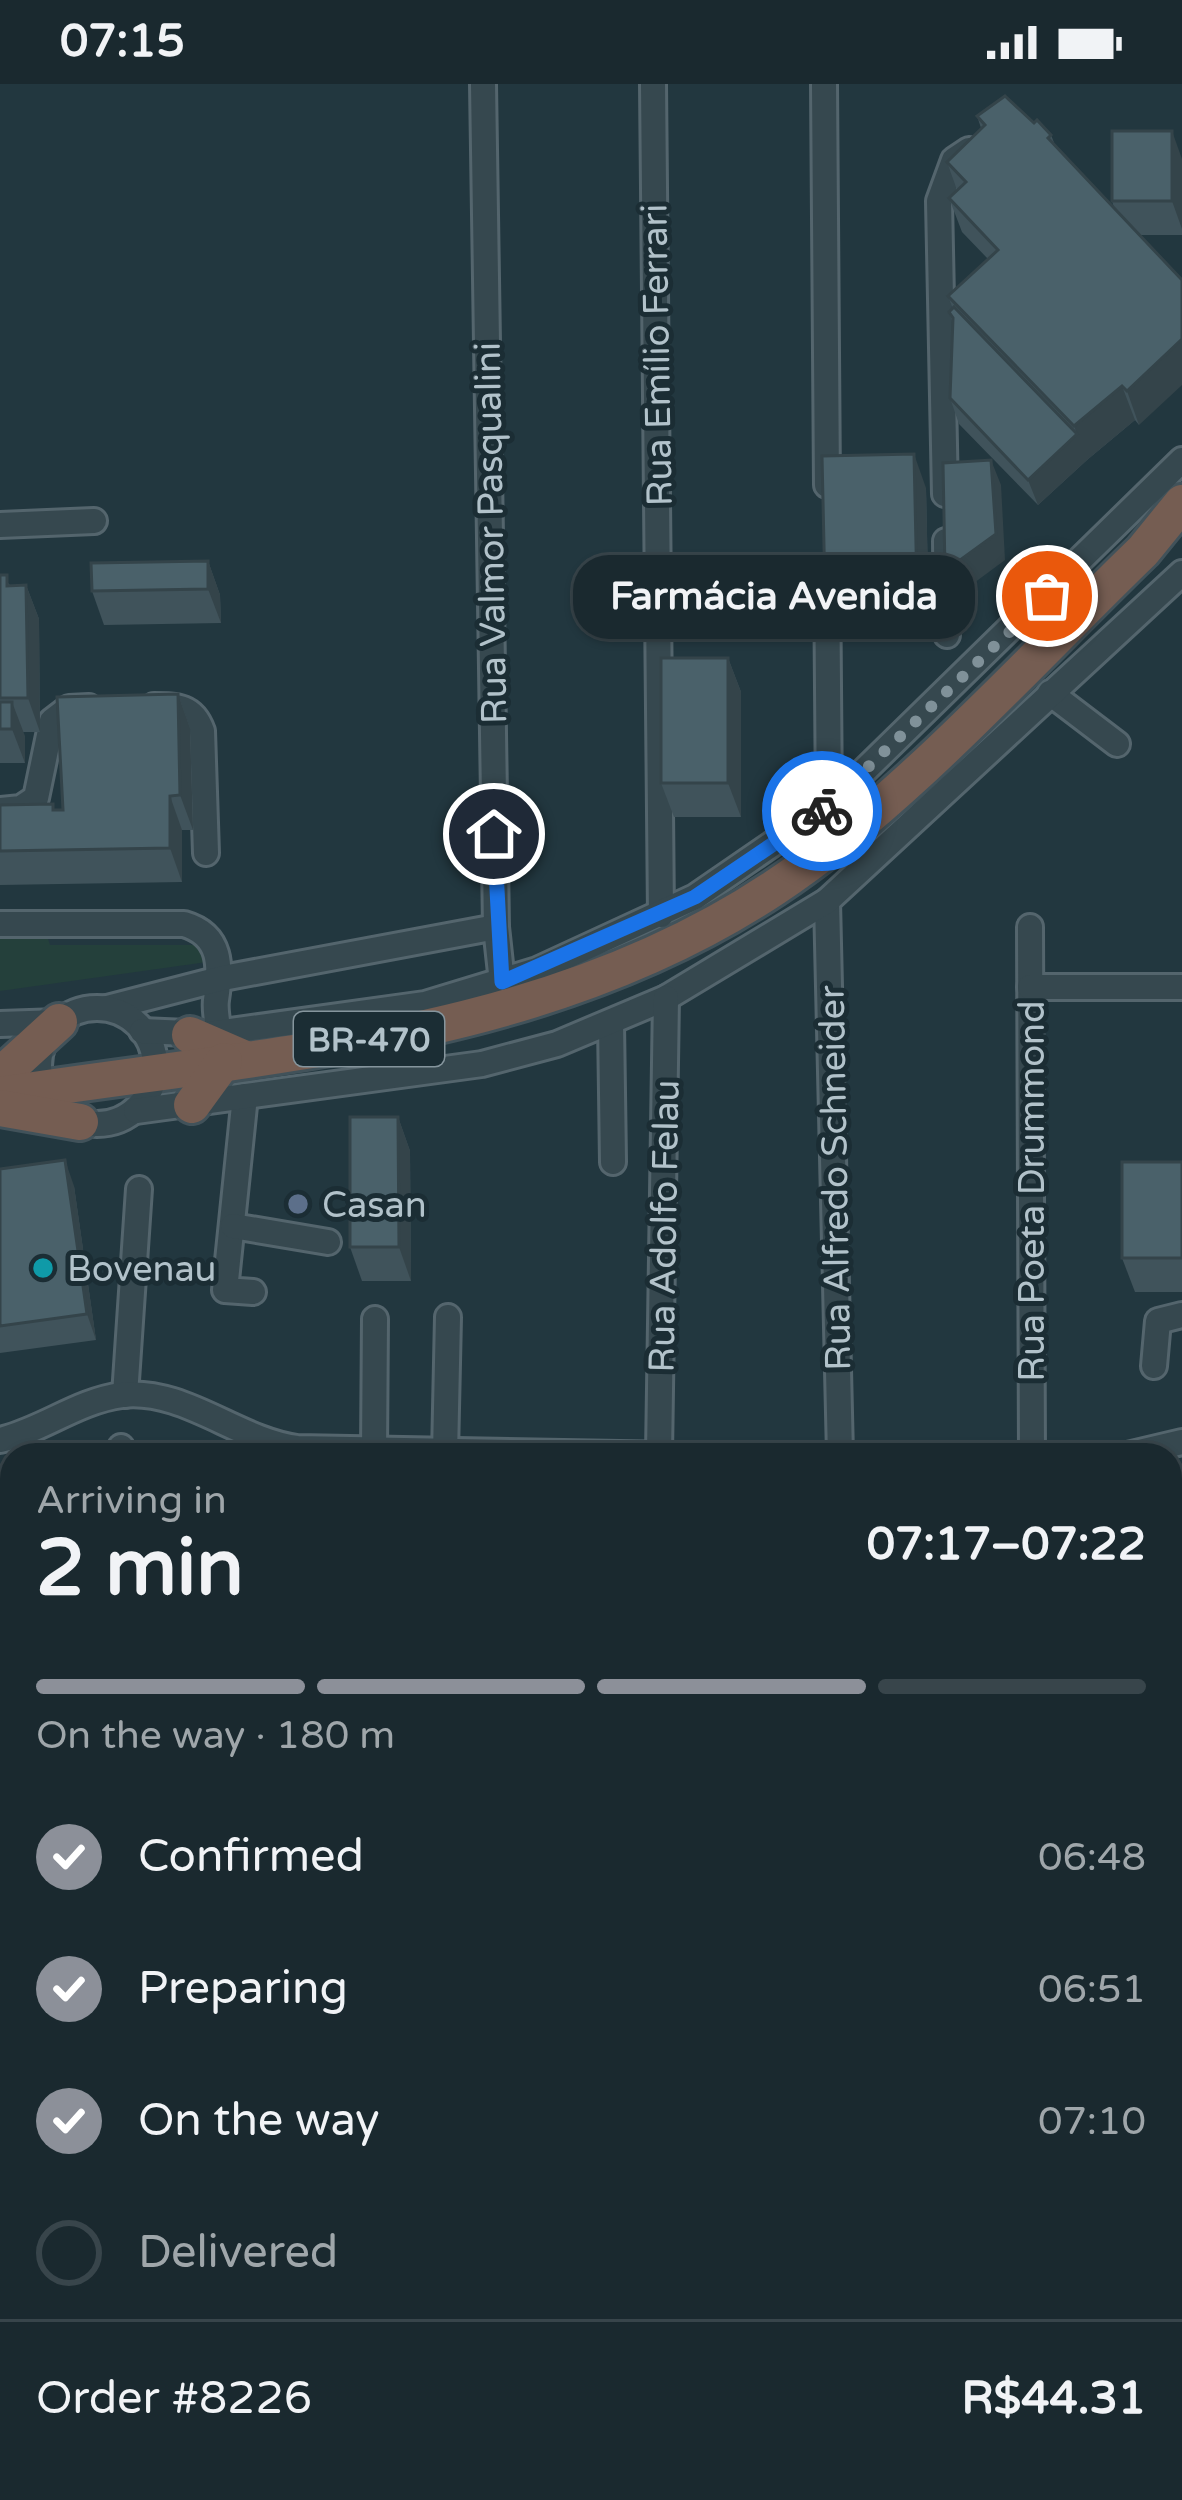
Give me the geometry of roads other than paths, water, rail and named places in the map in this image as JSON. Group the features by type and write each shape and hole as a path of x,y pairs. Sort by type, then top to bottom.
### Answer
{"highway":[{"name":"BR-470","path":"0,1096 157,1071 220,1047 448,1025 540,1002 634,965 734,914 854,826 1143,551 1182,503"},
{"name":"BR-470","path":"1143,551 1182,526"},
{"path":"0,1076 59,1022"},
{"path":"192,1105 220,1047"},
{"path":"0,1108 80,1122"}],"street":[{"name":"Rua Valmor Pasqualini","path":"483,84 496,928 502,982"},
{"name":"Rua Emílio Ferrari","path":"653,84 661,914"},
{"path":"824,84 826,503"},
{"path":"947,635 940,201 954,160 990,134"},
{"path":"107,1008 142,1031 220,1047 502,982 661,914 730,877 829,805 1182,460"},
{"path":"0,525 94,521"},
{"path":"827,549 829,805"},
{"path":"496,928 224,978 107,1008 82,1009 59,1022 44,1041 39,1065 44,1089 58,1109 80,1122 110,1124 136,1112 482,1064 611,1023 666,998 827,901 1182,573"},
{"path":"1050,693 1118,744"},
{"path":"0,810 21,808 36,798 52,721 69,707 179,706 196,716 202,730 206,853"},
{"name":"Rua Alfredo Schneider","path":"827,901 840,1443"},
{"path":"0,924 184,924 211,938 224,978 215,1002 220,1047"},
{"name":"Rua Poeta Drummond","path":"1030,927 1032,1443"},
{"path":"1030,987 1182,987"},
{"name":"Rua Adolfo Felau","path":"659,1443 666,998"},
{"path":"0,1024 59,1022"},
{"path":"611,1023 613,1162"},
{"path":"136,1112 150,1094 157,1071 142,1031"},
{"path":"245,1096 225,1290 253,1292"},
{"path":"124,1395 139,1189"},
{"path":"233,1226 328,1242"},
{"path":"1154,1366 1158,1321 1182,1315"},
{"path":"446,1443 448,1317"},
{"path":"374,1443 375,1319"},
{"path":"0,1440 80,1405 124,1395 168,1400 254,1439 275,1443"}],"place":[{"name":"Farmácia Avenida","path":"1047,596"},
{"name":"Casan","path":"298,1204"},
{"name":"Bovenau","path":"43,1268"}]}
